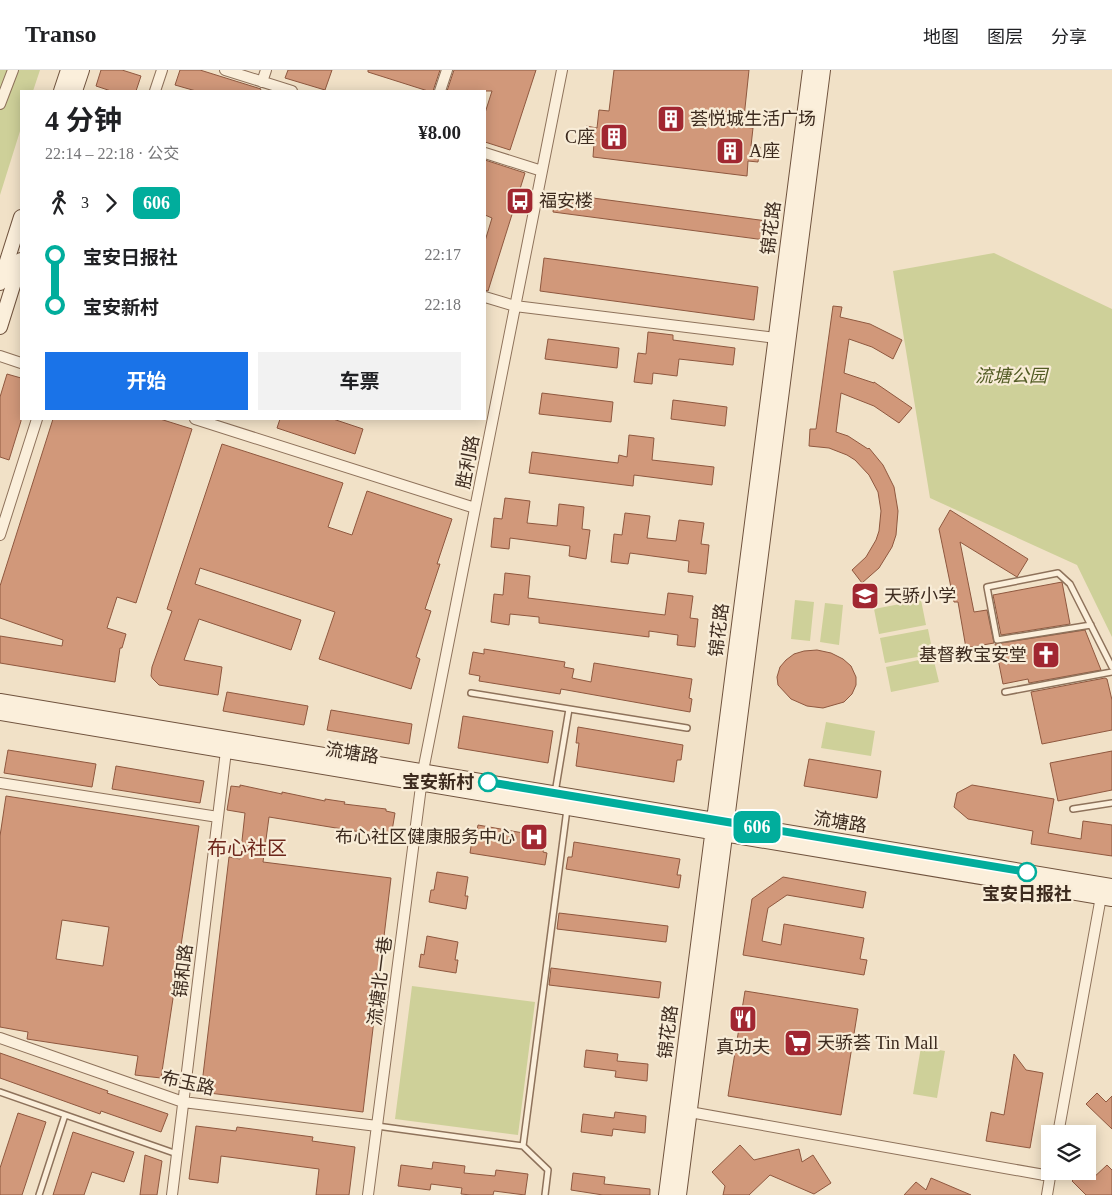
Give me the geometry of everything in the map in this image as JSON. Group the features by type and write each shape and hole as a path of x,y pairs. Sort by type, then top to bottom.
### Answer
{"street":[{"path":"0,104 13,70"},
{"path":"62,90 68,70"},
{"path":"75,90 82,70"},
{"path":"155,90 162,70"},
{"path":"225,70 289,90"},
{"path":"262,82 266,70"},
{"path":"440,90 447,70"},
{"name":"胜利路","path":"422,778 562,70"},
{"name":"锦花路","path":"720,827 776,338 810,70"},
{"name":"锦花路","path":"666,1195 683,1111 823,70"},
{"path":"486,153 542,171"},
{"path":"0,283 20,220"},
{"path":"0,327 20,263"},
{"path":"486,297 515,306 776,338"},
{"path":"0,356 20,363"},
{"path":"0,535 37,420"},
{"path":"198,420 475,508"},
{"name":"流塘路","path":"0,701 422,778 567,808 720,827"},
{"name":"流塘路","path":"0,713 226,751 555,794 720,827 1107,892"},
{"name":"锦和路","path":"172,1195 226,751"},
{"name":"流塘北一巷","path":"368,1195 422,778"},
{"path":"0,783 218,817"},
{"path":"1060,1125 1107,892"},
{"name":"布玉路","path":"0,1038 183,1102 377,1126"},
{"path":"683,1111 1041,1172"},
{"name":"锦花路","path":"679,1195 683,1111"},
{"path":"1047,1195 1050,1180"}],"lane":[{"path":"1091,625 997,640 987,587 1058,573 1070,584 1091,625 1112,667"},
{"path":"1006,692 1112,672"},
{"path":"471,692 687,728"},
{"path":"555,794 569,709"},
{"path":"1073,810 1112,803"},
{"path":"523,1146 567,808"},
{"path":"0,1092 177,1154"},
{"path":"39,1195 65,1115"},
{"path":"377,1126 523,1146 548,1170 544,1195"}],"green space":[{"path":"0,70 40,70 33,90 20,90 20,131 0,195"},
{"name":"流塘公园","path":"994,253 1112,309 1112,637 1077,565 930,498 893,271"},
{"path":"795,600 814,602 810,641 791,639"},
{"path":"921,600 926,625 879,634 874,609"},
{"path":"825,603 843,605 839,645 820,642"},
{"path":"928,629 933,654 885,663 880,638"},
{"path":"933,657 939,682 891,692 886,667"},
{"path":"826,722 875,731 871,756 821,748"},
{"path":"412,986 535,1002 518,1135 395,1119"},
{"path":"921,1047 945,1051 937,1098 913,1094"}],"building":[{"path":"101,70 122,70 141,76 136,90 108,90 96,86"},
{"path":"180,70 200,70 261,89 192,90 175,85"},
{"path":"288,70 332,70 325,90 285,78"},
{"path":"368,70 440,70 433,90 425,90 368,72"},
{"path":"454,70 536,70 510,150 486,142 486,110 492,91 447,90"},
{"name":"荟悦城生活广场","path":"614,70 749,70 743,127 753,128 751,146 760,147 758,162 748,161 747,176 593,157 594,143 584,141 586,126 597,128 599,110 609,111"},
{"path":"486,160 525,173 488,291 486,290 486,238 492,218 486,215"},
{"path":"555,193 767,221 765,240 553,212"},
{"path":"544,258 758,287 754,320 540,291"},
{"path":"833,306 842,307 840,317 870,324 902,340 893,359 872,347 849,339 844,373 874,382 912,408 899,423 874,406 841,393 836,432 848,436 869,448 883,465 894,487 898,511 896,535 892,547 879,568 862,583 852,570 866,557 879,531 881,511 878,492 869,475 855,460 829,448 809,446 810,429 816,429"},
{"path":"648,332 673,335 673,340 735,348 733,365 679,359 677,376 653,373 652,384 634,382 638,353 646,354"},
{"path":"548,339 619,348 617,368 545,359"},
{"path":"7,374 20,378 21,421 9,460 0,457 0,397"},
{"path":"542,393 613,402 611,422 539,414"},
{"path":"673,400 727,407 725,426 671,419"},
{"path":"53,420 163,420 192,429 136,603 117,597 107,628 126,634 122,648 120,648 115,682 0,663 0,636 62,646 63,640 0,618 0,586"},
{"path":"280,420 336,420 363,429 355,454 277,428"},
{"path":"629,435 654,438 652,460 714,467 712,485 634,475 633,486 529,473 532,452 618,463 619,455 627,457"},
{"path":"222,444 343,483 328,527 352,535 367,491 452,519 425,609 431,611 416,657 420,659 411,689 319,659 335,612 200,568 195,584 301,620 291,650 199,619 184,660 222,667 218,695 159,685 153,679 151,676 152,667 172,611 167,609"},
{"path":"505,498 530,501 527,523 557,526 559,504 584,507 582,529 590,530 586,559 569,556 570,546 510,538 509,549 491,547 494,518 502,519"},
{"path":"950,510 1028,559 1017,577 960,542 974,612 987,610 994,643 966,648 958,602 954,602 939,529"},
{"path":"625,513 650,516 647,538 676,541 679,520 704,523 701,544 709,545 706,574 688,572 689,561 630,553 628,564 611,562 614,534 622,535"},
{"path":"505,573 530,576 528,598 665,615 668,593 693,596 690,618 698,619 695,647 677,645 678,635 649,631 649,637 539,623 539,617 510,614 509,625 491,622 494,594 503,595"},
{"path":"1062,582 1070,624 1001,635 993,595"},
{"name":"基督教宝安堂","path":"1085,630 1101,670 1029,683 1028,679 1003,684 995,644"},
{"path":"484,649 565,662 564,667 574,669 572,678 591,682 594,663 692,679 689,698 692,699 690,712 561,689 560,694 479,681 480,676 469,674 473,652 484,654"},
{"path":"817,650 831,653 843,659 851,666 856,677 856,685 852,694 844,702 823,708 807,706 791,699 778,685 777,677 780,667 786,660 794,654"},
{"path":"1107,679 1112,700 1112,730 1042,744 1031,692"},
{"path":"227,692 308,706 304,725 223,711"},
{"path":"331,710 412,724 409,744 327,730"},
{"path":"463,716 553,731 548,763 458,748"},
{"path":"578,727 683,745 681,760 677,760 674,782 576,766 579,743 576,743"},
{"path":"8,750 96,764 92,787 4,773"},
{"path":"1112,751 1112,790 1058,801 1050,763"},
{"path":"809,759 881,771 877,798 804,786"},
{"path":"116,766 204,781 200,803 112,789"},
{"path":"240,785 282,794 282,792 325,801 325,799 345,802 344,804 386,809 386,811 395,813 391,837 269,817 263,862 391,878 363,1112 201,1092 229,857 240,859 245,813 227,810 231,786 240,787"},
{"path":"972,785 1054,799 1048,833 1081,839 1083,821 1112,825 1112,856 1031,844 1033,831 968,819 954,807 957,793"},
{"path":"6,796 199,826 161,1078 135,1075 138,1056 27,1039 28,1032 0,1027 0,836","holes":["62,920 109,927 103,966 56,959"]},
{"path":"478,825 546,837 543,852 547,853 545,865 470,853 472,840 475,841"},
{"path":"574,842 680,859 677,875 681,875 679,888 566,869 568,857 572,857"},
{"path":"437,872 468,877 465,896 468,896 466,909 429,902 431,890 434,890"},
{"path":"783,877 866,892 863,908 787,895 768,908 762,941 781,945 784,924 864,938 860,959 867,960 864,975 743,955 752,899"},
{"path":"559,913 668,926 666,942 557,929"},
{"path":"427,936 458,942 455,960 458,960 456,973 419,967 421,954 424,955"},
{"path":"551,968 661,982 659,998 549,985"},
{"path":"745,991 858,1009 841,1115 728,1096"},
{"path":"586,1050 618,1054 617,1061 648,1064 647,1081 615,1077 616,1071 584,1067"},
{"path":"0,1053 168,1114 161,1132 101,1111 100,1114 0,1078"},
{"path":"1014,1054 1026,1070 1043,1073 1030,1148 986,1141 991,1112 1004,1115"},
{"path":"1097,1093 1106,1102 1112,1096 1112,1129 1086,1104"},
{"path":"615,1112 646,1116 645,1133 613,1129 612,1136 581,1132 583,1114 614,1118"},
{"path":"18,1113 46,1122 22,1195 0,1195 0,1168"},
{"path":"196,1126 236,1131 237,1127 313,1137 312,1141 355,1147 349,1195 316,1195 319,1169 221,1156 218,1183 189,1179"},
{"path":"73,1132 134,1152 124,1182 92,1172 84,1195 53,1195"},
{"path":"740,1145 754,1160 799,1149 802,1162 813,1155 831,1183 814,1194 770,1175 749,1195 723,1195 725,1186 712,1172"},
{"path":"145,1155 162,1161 157,1195 140,1195"},
{"path":"433,1162 465,1166 464,1173 495,1176 496,1170 528,1174 525,1195 494,1191 493,1195 461,1194 462,1188 431,1184 430,1190 398,1186 401,1165 432,1169"},
{"path":"1107,1165 1112,1170 1112,1195 1086,1195 1072,1181 1096,1180 1096,1175"},
{"path":"573,1173 605,1177 604,1184 650,1189 650,1195 603,1195 571,1190"},
{"path":"931,1178 971,1195 904,1195 916,1182 926,1190"}],"bus line":[{"name":"606","path":"488,782 1027,872"}],"place":[{"name":"荟悦城生活广场","path":"671,119"},
{"name":"C座","path":"614,137"},
{"name":"A座","path":"730,151"},
{"name":"福安楼","path":"520,201"},
{"name":"天骄小学","path":"865,596"},
{"name":"基督教宝安堂","path":"1046,655"},
{"name":"宝安新村","path":"488,782"},
{"name":"布心社区健康服务中心","path":"534,837"},
{"name":"宝安日报社","path":"1027,872"},
{"name":"真功夫","path":"743,1019"},
{"name":"天骄荟 Tin Mall","path":"798,1043"}],"district":[{"name":"布心社区","path":"247,848"}]}
